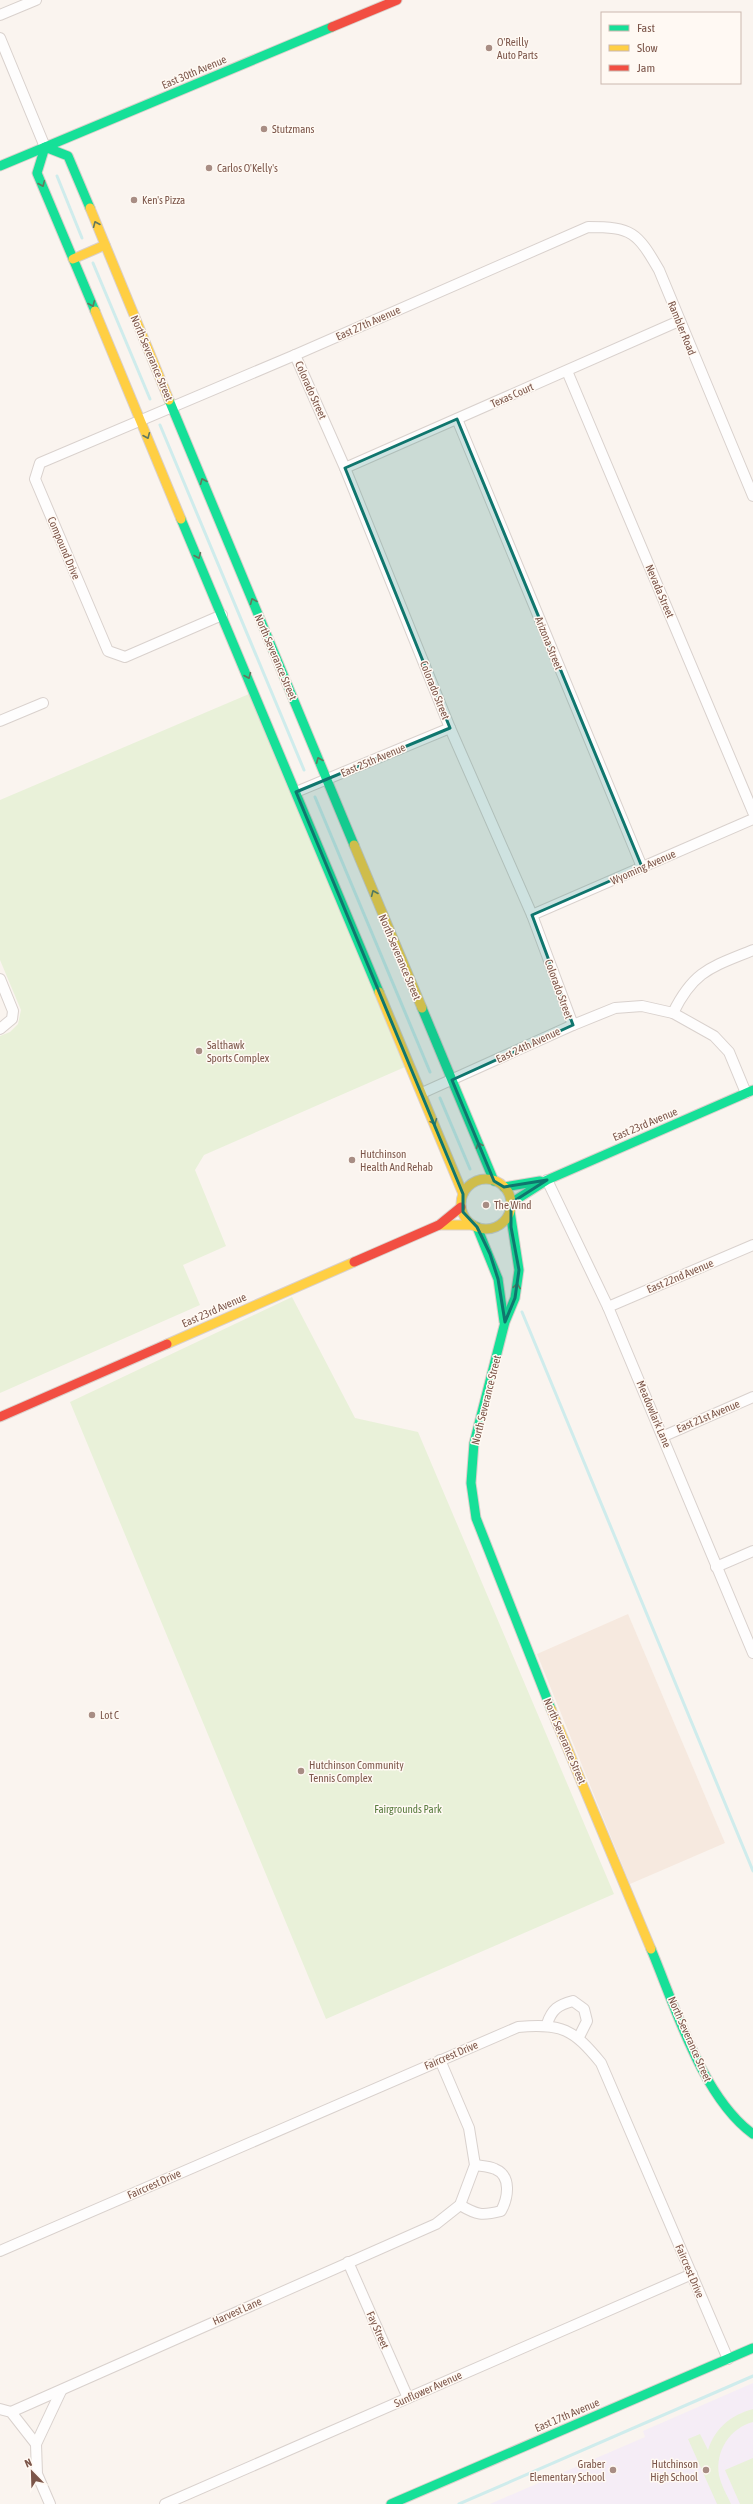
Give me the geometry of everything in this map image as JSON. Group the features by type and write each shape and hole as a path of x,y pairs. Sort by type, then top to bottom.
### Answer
{"street":[{"path":"0,15 36,0"},
{"name":"East 30th Avenue","path":"0,166 392,1"},
{"path":"0,38 45,147 38,173 464,1194"},
{"name":"North Severance Street","path":"45,147 68,156 494,1181"},
{"name":"Rambler Road","path":"562,237 588,227 617,227 642,241 659,270 753,496"},
{"name":"East 27th Avenue","path":"172,407 296,356 562,237"},
{"path":"73,259 105,245"},
{"name":"Texas Court","path":"345,468 679,321"},
{"name":"Colorado Street","path":"296,356 345,468 450,728 532,915 573,1025"},
{"name":"Nevada Street","path":"567,371 753,812"},
{"name":"Compound Drive","path":"172,407 40,463 35,478 108,651 125,657 222,614"},
{"name":"Arizona Street","path":"457,419 642,867"},
{"path":"0,722 43,703"},
{"name":"East 25th Avenue","path":"296,792 450,728"},
{"name":"Wyoming Avenue","path":"532,915 753,819"},
{"path":"673,1013 682,995 695,978 711,968 753,950"},
{"path":"0,978 13,1011 12,1019 0,1029"},
{"name":"East 24th Avenue","path":"422,1093 573,1025 615,1008 630,1006 655,1008 673,1013 714,1036 728,1052 750,1092"},
{"name":"East 23rd Avenue","path":"510,1207 547,1180 750,1092"},
{"path":"480,1180 494,1181 504,1187 510,1207 497,1226 484,1229 475,1226 465,1217 461,1207 464,1194 473,1183 480,1180"},
{"name":"East 23rd Avenue","path":"504,1187 547,1180"},
{"name":"Meadowlark Lane","path":"547,1180 608,1307 664,1436 716,1567 753,1653"},
{"name":"East 23rd Avenue","path":"0,1417 438,1225 461,1207"},
{"name":"North Severance Street","path":"510,1207 519,1270 515,1298 504,1322 474,1443 471,1483 476,1518 543,1689 700,2065 712,2089 729,2112 753,2134"},
{"name":"East 23rd Avenue","path":"438,1225 475,1226"},
{"name":"North Severance Street","path":"475,1226 498,1279 504,1322"},
{"name":"East 22nd Avenue","path":"608,1307 753,1245"},
{"name":"East 21st Avenue","path":"664,1436 753,1397"},
{"path":"716,1567 753,1550"},
{"path":"547,2024 550,2013 558,2005 573,2001 584,2009 587,2021 580,2037"},
{"name":"Faircrest Drive","path":"0,2251 518,2027 547,2024 580,2037 601,2063 728,2359"},
{"path":"440,2060 469,2128 476,2165 496,2169 505,2178 508,2197 501,2211 485,2216 472,2212 460,2205"},
{"name":"Harvest Lane","path":"11,2412 61,2391 98,2372 436,2224 460,2205 476,2165"},
{"name":"Fay Street","path":"348,2262 408,2398"},
{"name":"Sunflower Avenue","path":"165,2504 692,2274"},
{"name":"East 17th Avenue","path":"390,2504 753,2348"},
{"path":"50,2504 37,2474 36,2444 61,2391"},
{"path":"0,2409 11,2412 36,2444"}],"highlighted area":[{"path":"457,419 642,867 532,915 573,1025 452,1080 494,1181 504,1187 547,1180 511,1203 511,1227 519,1270 515,1298 505,1322 498,1279 490,1254 477,1227 463,1212 463,1194 296,792 450,728 345,468"}],"shaded area":[{"path":"628,1614 725,1843 630,1884 537,1654"},
{"name":"Hutchinson High School","path":"753,2383 753,2504 490,2504 645,2437 643,2431"}],"green space":[{"name":"Salthawk Sports Complex","path":"249,694 405,1067 204,1155 195,1170 226,1246 183,1265 200,1305 0,1393 0,1036 10,1032 18,1024 21,1010 0,960 0,800"},
{"name":"Fairgrounds Park","path":"292,1297 355,1418 418,1432 614,1894 326,2019 70,1402"},
{"path":"753,2409 753,2422 737,2429 722,2449 719,2457 719,2475 731,2504 717,2504 688,2439 700,2434 708,2450 715,2435 725,2424 738,2415"},
{"path":"753,2458 753,2504 740,2504 725,2470"}],"waterway":[{"path":"57,176 82,238"},
{"path":"93,263 150,399"},
{"path":"160,425 304,770"},
{"path":"315,797 430,1072"},
{"path":"440,1098 470,1169"},
{"path":"522,1312 753,1871"},
{"path":"459,2504 753,2376"}],"traffic: fast":[{"path":"0,166 332,27"},
{"path":"90,208 68,156 45,147 37,173 95,311"},
{"path":"169,400 354,845"},
{"path":"181,519 379,992"},
{"path":"422,1008 494,1181"},
{"path":"511,1203 547,1180 753,1090"},
{"path":"504,1187 540,1181"},
{"path":"510,1211 519,1270 515,1298 505,1322 474,1443 471,1483 476,1518 551,1709"},
{"path":"477,1227 498,1279 504,1322"},
{"path":"651,1949 680,2023 705,2074 719,2098 735,2118 753,2134"},
{"path":"391,2504 753,2348"}],"traffic: slow":[{"path":"90,208 169,400"},
{"path":"73,259 105,245"},
{"path":"95,311 181,519"},
{"path":"354,845 422,1008"},
{"path":"379,992 463,1194"},
{"path":"486,1179 495,1181 506,1190 511,1204 509,1213 500,1224 486,1229 477,1227 466,1218 461,1204 463,1195 472,1184 486,1179"},
{"path":"439,1225 473,1225"},
{"path":"167,1344 354,1262"},
{"path":"551,1709 651,1949"}],"traffic: jam":[{"path":"332,27 397,0"},
{"path":"354,1262 439,1225 461,1207"},
{"path":"0,1417 167,1344"}],"place":[{"name":"O'Reilly Auto Parts","path":"489,48"},
{"name":"Stutzmans","path":"264,129"},
{"name":"Carlos O'Kelly's","path":"209,168"},
{"name":"Ken's Pizza","path":"134,200"},
{"name":"Salthawk Sports Complex","path":"199,1051"},
{"name":"Hutchinson Health And Rehab","path":"352,1160"},
{"name":"The Wind","path":"486,1205"},
{"name":"Lot C","path":"92,1715"},
{"name":"Hutchinson Community Tennis Complex","path":"301,1771"},
{"name":"Graber Elementary School","path":"613,2470"},
{"name":"Hutchinson High School","path":"706,2470"}]}
